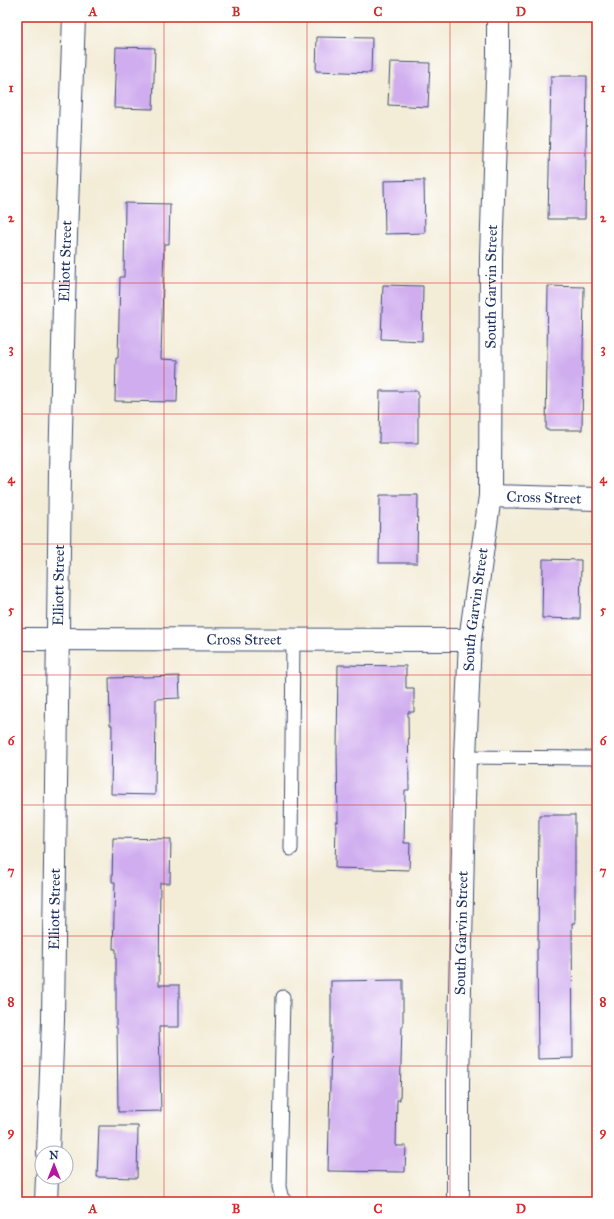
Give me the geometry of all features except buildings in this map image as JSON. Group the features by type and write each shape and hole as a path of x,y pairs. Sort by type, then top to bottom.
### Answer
{"street":[{"name":"Elliott Street","path":"48,1145 53,1012 61,402 74,17"},
{"name":"South Garvin Street","path":"458,1202 458,1076 465,757 470,640 490,496 491,256 498,17"},
{"name":"Cross Street","path":"490,496 597,499"},
{"name":"Cross Street","path":"17,639 470,640"},
{"path":"46,1202 47,1185"}],"lane":[{"path":"291,849 293,640"},
{"path":"465,757 597,758"},
{"path":"284,997 279,1187 282,1199 287,1202"}]}
